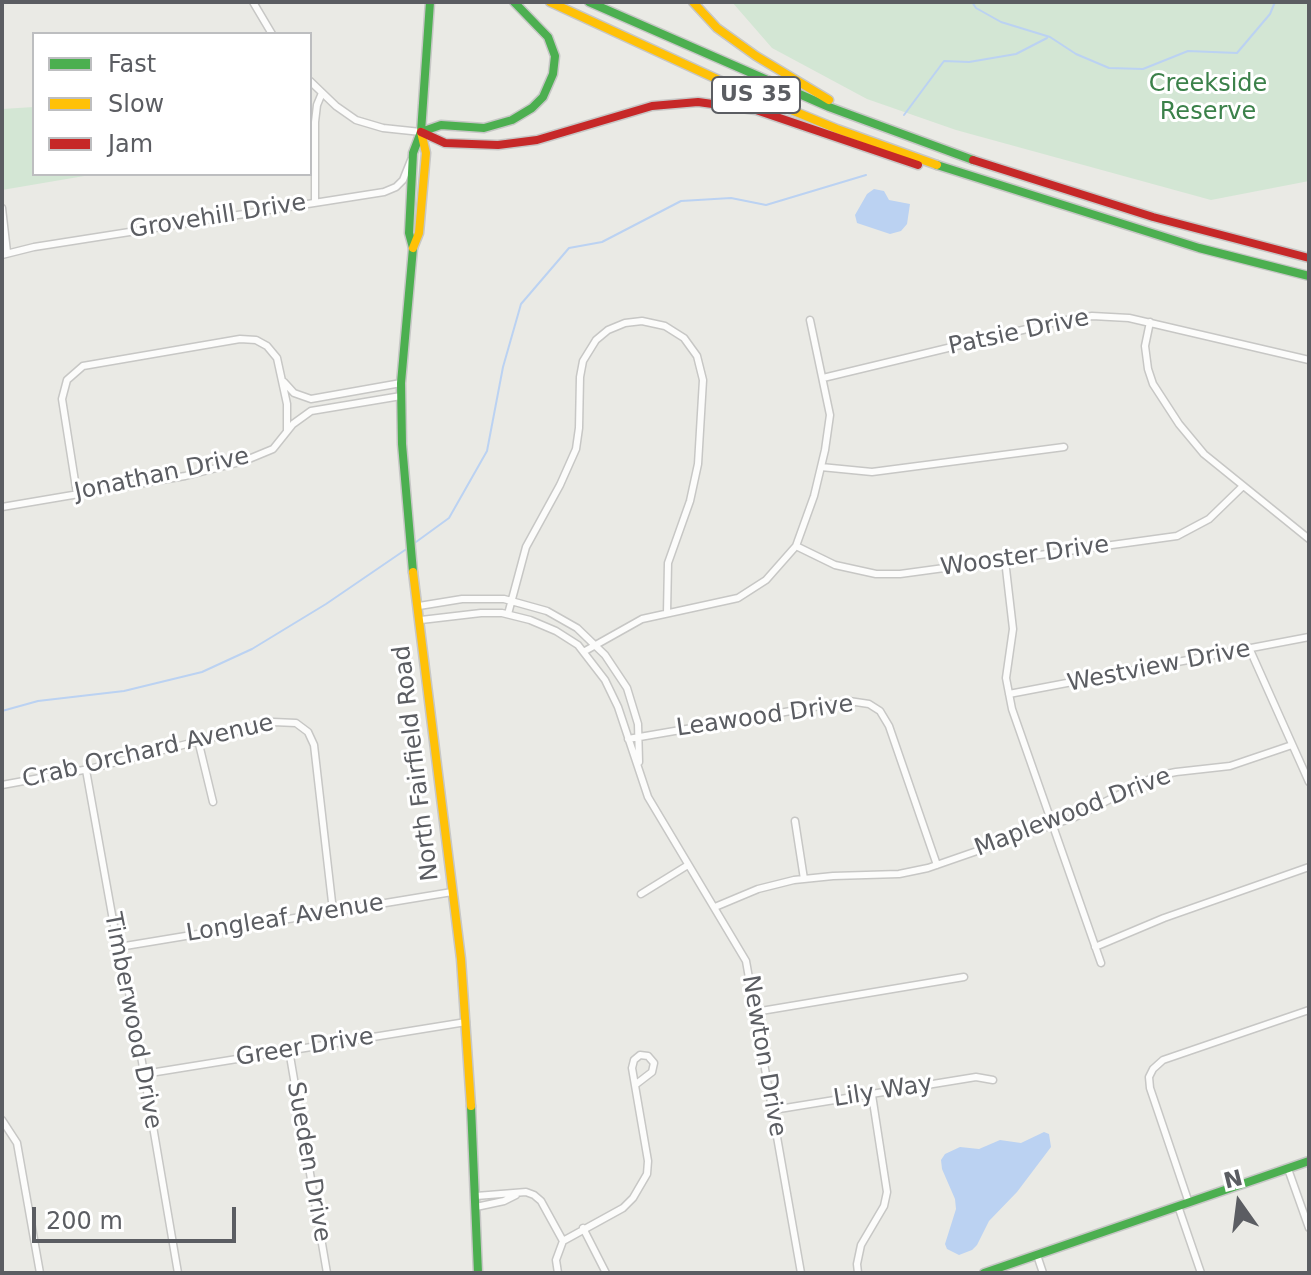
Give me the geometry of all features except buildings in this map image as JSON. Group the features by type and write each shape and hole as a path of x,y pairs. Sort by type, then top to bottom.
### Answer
{"main road":[{"name":"North Fairfield Road","path":"413,248 409,233 413,153 421,132 430,2"},
{"path":"421,132 441,125 484,128 498,124 522,114 543,97 553,74 555,56 548,37 514,2"},
{"name":"US 35","path":"550,2 719,80 837,129 967,176 1199,248 1309,276"},
{"name":"US 35","path":"589,2 731,66 883,128 1049,186 1309,258"},
{"path":"693,2 717,28 796,83 883,128"},
{"path":"421,132 445,143 498,145 537,140 652,106 718,104 756,110 904,162 967,176"},
{"name":"North Fairfield Road","path":"421,132 426,153 419,233 413,248 401,383 404,474 466,1022 478,1273"},
{"path":"984,1273 1309,1161"}],"street":[{"path":"253,2 271,32"},
{"path":"312,83 344,113 367,124 421,132"},
{"path":"315,201 315,122 322,93"},
{"name":"Grovehill Drive","path":"4,253 384,192 403,180 413,153"},
{"path":"2,208 4,253"},
{"name":"Patsie Drive","path":"823,378 1073,318 1117,316 1309,360"},
{"path":"585,651 642,619 738,598 766,580 796,546 809,513 821,467 830,415 810,320"},
{"path":"508,614 526,547 576,449 583,361 596,340 608,330 625,323 642,321 665,326 684,338 697,356 703,380 698,464 687,513 668,563 667,613"},
{"path":"1150,322 1145,346 1153,384 1194,445 1306,536 1309,527"},
{"path":"77,494 62,399 67,380 79,368 130,356 250,339 262,342 272,350 282,378 288,416 285,433"},
{"path":"282,378 294,393 311,399 401,383"},
{"name":"Jonathan Drive","path":"2,507 185,476 244,461 273,449 300,418 311,411 401,396"},
{"path":"821,467 872,472 1064,447"},
{"name":"Wooster Drive","path":"796,546 835,565 876,574 900,574 1005,560 1177,536 1209,519 1243,486"},
{"path":"1005,560 1013,629 1006,678 1009,694 1101,963"},
{"name":"Newton Drive","path":"419,606 472,598 511,600 557,616 596,644 627,688 638,724 639,770"},
{"name":"Newton Drive","path":"421,620 455,614 508,614 556,631 585,651 610,690 648,797 746,961 801,1273"},
{"name":"Westview Drive","path":"1009,694 1309,637"},
{"path":"1250,650 1309,782"},
{"name":"Leawood Drive","path":"628,739 849,701 869,704 880,711 889,726 937,865"},
{"name":"Crab Orchard Avenue","path":"2,785 86,770 273,722 295,723 308,732 314,745 333,911"},
{"path":"198,740 213,802"},
{"name":"Maplewood Drive","path":"715,907 758,889 804,879 899,874 937,865 1052,825 1156,776 1230,766 1292,745"},
{"name":"Timberwood Drive","path":"86,770 178,1273"},
{"path":"795,821 804,879"},
{"path":"641,894 688,865"},
{"path":"1095,947 1164,918 1309,867"},
{"name":"Longleaf Avenue","path":"119,947 452,892"},
{"path":"755,1012 964,977"},
{"path":"1189,1203 1150,1088 1150,1073 1163,1060 1309,1010"},
{"name":"Greer Drive","path":"144,1074 466,1022"},
{"name":"Sueden Drive","path":"289,1050 327,1273"},
{"path":"558,1273 556,1260 563,1241 623,1208 633,1198 647,1174 648,1161 632,1068 634,1060 640,1055 648,1056 654,1063 652,1072 635,1085"},
{"name":"Lily Way","path":"773,1110 976,1077 993,1080"},
{"path":"858,1273 861,1245 884,1206 887,1192 872,1095"},
{"path":"2,1120 14,1134 18,1147 40,1273"},
{"path":"1288,1169 1309,1228"},
{"path":"476,1207 504,1201 519,1193"},
{"path":"476,1196 534,1195 541,1201 563,1241"},
{"path":"1178,1206 1201,1273"},
{"path":"583,1228 606,1273"},
{"path":"1037,1255 1043,1273"}],"green space":[{"name":"Creekside Reserve","path":"732,2 1309,2 1309,181 1211,200 956,130 867,99 772,48"},
{"path":"32,107 32,176 84,176 2,190 2,109"}],"water":[{"path":"874,189 884,191 889,200 910,204 907,224 901,231 890,234 857,223 855,215 867,194"},
{"path":"1044,1132 1049,1134 1051,1147 1017,1192 989,1221 977,1245 959,1255 947,1249 945,1244 956,1209 942,1169 941,1160 945,1154 960,1147 979,1149 1000,1140 1021,1143"}],"waterway":[{"path":"972,2 976,8 1001,22 1050,37 1076,54 1109,68 1143,69 1188,51 1237,53 1270,14 1275,2"},
{"path":"904,115 944,61 969,62 1016,54 1047,38"},
{"path":"416,542 449,518 487,451 503,367 521,304 569,248 602,242 681,201 731,198 766,205 866,175"},
{"path":"2,711 38,701 124,691 202,672 252,649 326,604 405,550"}],"traffic: fast":[{"path":"421,132 430,2"},
{"path":"421,132 441,125 484,128 512,120 543,97 553,74 555,56 548,37 514,2"},
{"path":"589,2 829,107 973,160"},
{"path":"413,572 402,444 401,383 413,248 409,233 413,153 421,132"},
{"path":"937,165 1199,248 1309,276"},
{"path":"471,1106 478,1273"},
{"path":"984,1273 1309,1161"}],"traffic: slow":[{"path":"550,2 719,80 837,129 937,165"},
{"path":"693,2 717,28 756,56 829,100"},
{"path":"413,248 419,233 426,153 421,132"},
{"path":"413,572 461,959 471,1106"}],"traffic: jam":[{"path":"421,132 445,143 498,145 537,140 652,106 698,102 756,110 918,165"},
{"path":"973,160 1153,217 1309,258"}]}
